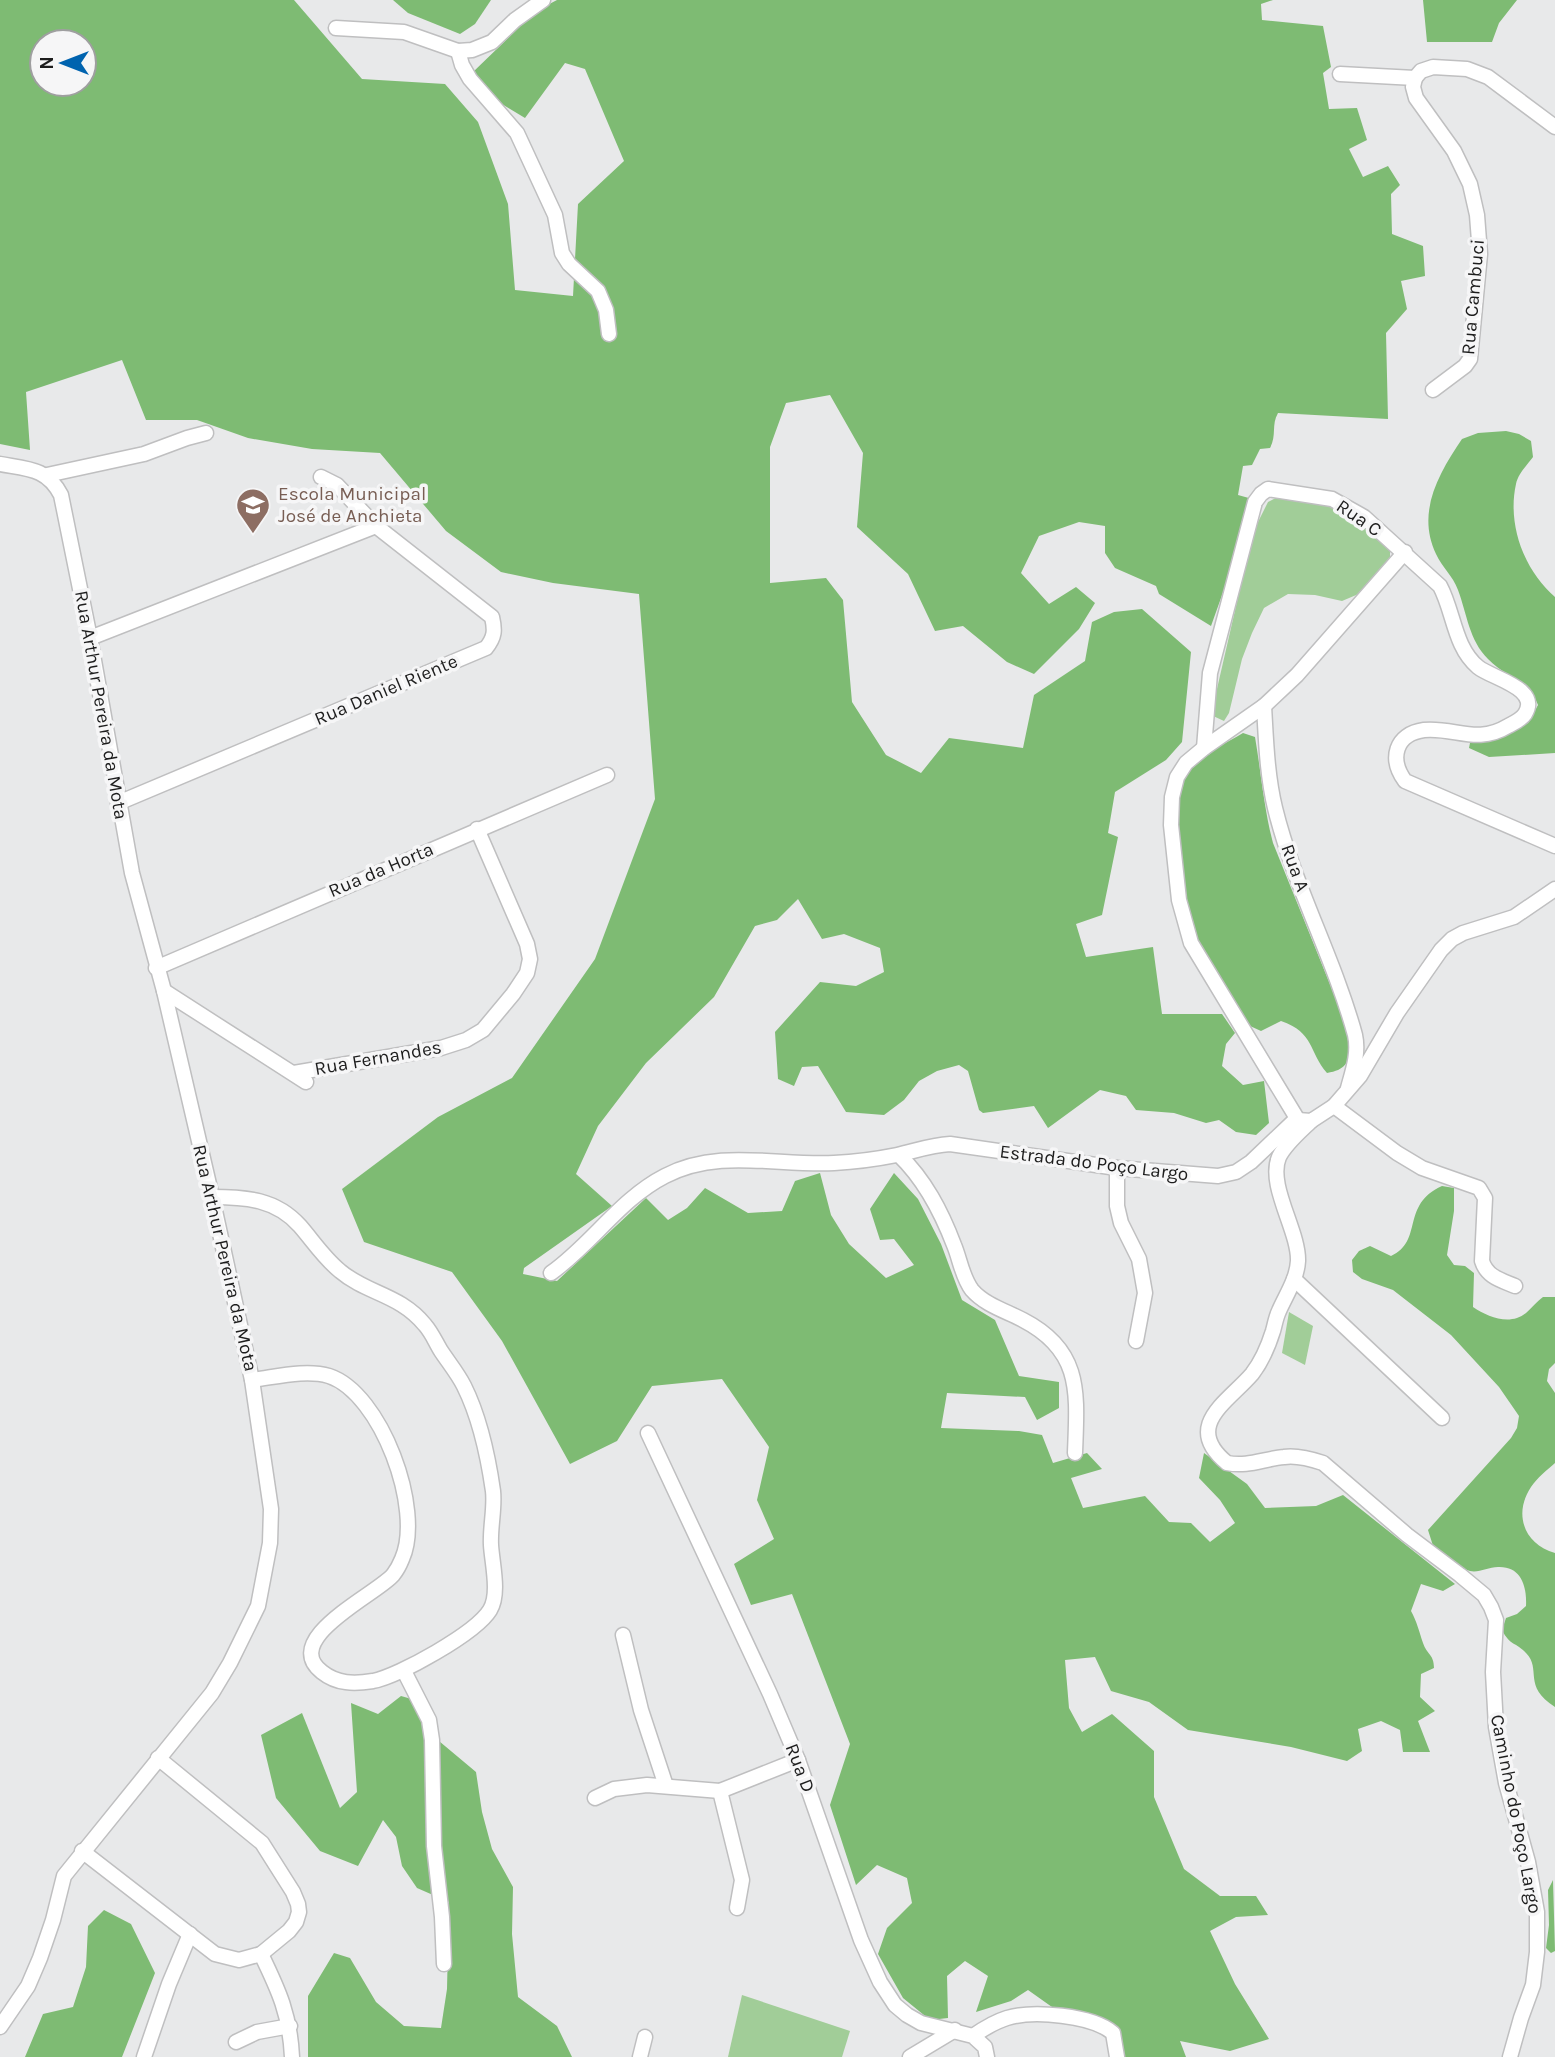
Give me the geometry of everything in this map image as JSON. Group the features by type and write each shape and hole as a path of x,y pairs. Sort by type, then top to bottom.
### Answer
{"street":[{"path":"336,28 404,32 458,51 472,50 492,42 515,20 543,0"},
{"path":"458,51 470,79 517,133 555,215 562,253 569,264 598,291 606,310 609,334"},
{"path":"1340,74 1415,78 1421,71 1433,67 1467,69 1488,77 1555,127"},
{"name":"Rua Cambuci","path":"1415,78 1413,87 1416,98 1454,151 1469,184 1477,215 1480,254 1470,359 1465,366 1433,390"},
{"path":"0,464 47,475 144,454 206,433"},
{"name":"Rua Arthur Pereira da Mota","path":"0,2027 27,1986 53,1920 64,1876 218,1685 258,1606 270,1543 271,1509 252,1380 164,991 132,873 90,638 61,495 47,475"},
{"name":"Rua Daniel Riente","path":"118,803 486,648 493,640 495,630 492,617 376,526 337,485 321,477"},
{"name":"Rua C","path":"1204,748 1210,673 1255,502 1268,489 1332,499 1364,517 1440,586 1466,654 1480,669 1522,691 1527,700 1527,710 1522,718 1501,730 1480,736 1435,730 1413,733 1402,739 1395,757 1397,770 1405,781 1555,846"},
{"path":"90,638 376,526"},
{"path":"1304,1120 1191,943 1184,923 1171,825 1172,797 1182,770 1204,748 1264,706 1297,675 1405,552"},
{"name":"Rua A","path":"1264,706 1267,760 1275,807 1293,866 1352,1023 1357,1045 1347,1092"},
{"name":"Rua da Horta","path":"156,968 607,775"},
{"name":"Rua Fernandes","path":"164,991 300,1078 466,1040 483,1030 513,994 527,973 530,959 527,944 477,829"},
{"name":"Estrada do Poço Largo","path":"551,1273 635,1194 684,1167 733,1159 832,1163 950,1144 1117,1168 1202,1176 1236,1172 1304,1120 1334,1106 1347,1092 1367,1066 1397,1013 1441,950 1452,939 1463,933 1514,918 1552,895"},
{"path":"1334,1106 1397,1153 1422,1168 1479,1188 1485,1198 1482,1261 1484,1269 1490,1276 1515,1286"},
{"name":"Caminho do Poço Largo","path":"1304,1120 1278,1161 1279,1186 1297,1255 1294,1279 1277,1314 1261,1362 1213,1414 1208,1431 1210,1441 1214,1450 1227,1464 1248,1465 1284,1456 1323,1463 1407,1535 1461,1575 1484,1595 1491,1607 1496,1620 1493,1672 1496,1727 1506,1783 1520,1826 1537,1912 1537,1952 1533,1985 1510,2057"},
{"path":"899,1154 927,1186 954,1243 966,1280 973,1290 1005,1312 1041,1330 1058,1348 1072,1371 1077,1397 1075,1453"},
{"path":"1117,1168 1117,1206 1121,1223 1139,1259 1145,1293 1136,1341"},
{"path":"212,1197 246,1197 273,1204 298,1224 329,1262 343,1274 405,1306 425,1325 464,1385 479,1424 493,1493 491,1543 495,1580 491,1609 463,1637 404,1671 375,1680 337,1682 319,1670 312,1652 317,1635 393,1574 403,1558 409,1528 408,1505 396,1459 378,1423 346,1386 332,1377 314,1373 252,1380"},
{"path":"1294,1279 1442,1418"},
{"name":"Rua D","path":"648,1433 798,1760 861,1940 880,1982 895,2005 921,2024 973,2036"},
{"path":"622,1635 641,1710 666,1786"},
{"path":"404,1671 429,1720 432,1740 433,1846 442,1917 444,1964"},
{"path":"82,1851 215,1954 229,1959 249,1959 261,1954 289,1931 299,1912 293,1892 262,1843 158,1758"},
{"path":"595,1798 614,1789 666,1786 720,1791 798,1760"},
{"path":"720,1791 742,1880 737,1908"},
{"path":"144,2057 169,1984 190,1934"},
{"path":"261,1954 277,1986 290,2026 292,2057"},
{"path":"987,2057 985,2047 973,2036 1008,2017 1032,2015 1062,2017 1105,2027 1113,2033 1117,2057"},
{"path":"236,2042 257,2032 290,2026"},
{"path":"910,2057 955,2030"},
{"path":"640,2057 645,2037"}],"green space":[{"path":"0,0 294,0 362,79 445,84 478,122 508,204 515,290 573,296 578,204 624,161 585,69 565,63 525,118 492,98 473,72 536,11 557,0 1273,0 1261,4 1262,20 1323,26 1331,67 1323,73 1329,109 1357,108 1367,140 1349,149 1363,177 1388,166 1400,185 1391,194 1392,234 1423,246 1425,276 1401,281 1407,309 1386,333 1388,419 1278,413 1270,448 1260,449 1252,465 1243,466 1238,495 1256,500 1211,626 1159,594 1156,586 1115,568 1105,553 1105,526 1079,522 1039,536 1021,573 1049,604 1076,587 1095,603 1079,629 1034,674 1007,662 963,626 935,631 908,574 857,527 863,453 830,395 786,403 770,447 770,583 826,578 843,600 852,702 886,755 921,773 949,738 1023,748 1034,695 1085,661 1092,622 1114,612 1142,609 1191,652 1182,742 1166,760 1115,792 1108,833 1118,837 1102,915 1076,924 1086,957 1153,947 1162,1014 1222,1014 1235,1033 1226,1044 1222,1066 1243,1085 1264,1081 1269,1123 1256,1135 1236,1132 1219,1120 1206,1123 1174,1113 1136,1110 1126,1096 1100,1090 1048,1128 1034,1106 983,1113 979,1110 968,1071 959,1065 937,1071 919,1081 904,1100 884,1115 846,1112 818,1066 802,1067 794,1086 778,1079 775,1032 820,982 856,986 884,972 880,948 844,934 822,939 798,899 777,920 755,926 714,997 646,1063 598,1126 576,1174 612,1206 524,1268 523,1274 557,1281 646,1198 668,1220 687,1208 705,1188 748,1213 782,1211 795,1181 820,1173 831,1215 849,1244 886,1278 914,1265 894,1239 880,1240 870,1209 894,1173 918,1199 941,1244 962,1300 995,1320 1019,1376 1059,1382 1059,1408 1037,1420 1025,1397 947,1393 941,1428 1019,1431 1042,1435 1053,1463 1087,1453 1102,1469 1071,1478 1083,1508 1145,1496 1169,1522 1191,1523 1210,1542 1235,1523 1220,1500 1199,1478 1204,1453 1247,1484 1265,1508 1316,1506 1343,1495 1455,1584 1443,1591 1421,1584 1411,1611 1434,1663 1434,1668 1421,1674 1420,1697 1435,1711 1418,1721 1430,1752 1403,1752 1400,1730 1381,1721 1358,1729 1362,1751 1347,1761 1291,1747 1188,1730 1149,1702 1111,1691 1095,1657 1065,1660 1069,1708 1082,1732 1112,1714 1154,1751 1154,1797 1184,1869 1220,1896 1256,1896 1268,1915 1236,1917 1210,1931 1235,1984 1269,2039 1230,2051 1180,2041 1186,2057 1122,2057 1116,2031 1096,2015 1052,2007 1028,1990 1011,2001 976,2012 988,1976 965,1961 947,1976 948,2018 930,2020 903,1998 878,1954 887,1928 912,1903 907,1878 877,1865 856,1885 830,1805 850,1744 792,1594 751,1605 734,1564 774,1539 757,1500 769,1447 722,1379 652,1386 617,1441 570,1464 502,1341 452,1272 364,1242 342,1189 438,1117 512,1078 595,959 655,799 639,594 553,583 501,572 446,531 380,453 312,449 248,438 197,420 146,420 122,360 26,392 30,450 0,444"},
{"path":"393,0 491,0 475,24 460,34 408,13"},
{"path":"1423,0 1517,0 1499,23 1492,42 1427,42"},
{"path":"1506,431 1531,441 1533,457 1516,484 1516,531 1520,546 1535,574 1555,597 1555,753 1489,757 1469,748 1470,743 1499,736 1518,727 1538,705 1523,684 1488,659 1477,644 1456,585 1436,554 1428,523 1429,508 1438,479 1462,439 1478,433"},
{"path":"1285,493 1313,494 1359,516 1390,548 1390,563 1368,590 1342,601 1315,595 1288,594 1264,608 1242,659 1229,713 1224,721 1211,715 1253,532 1268,502"},
{"path":"1243,733 1255,737 1273,843 1346,1024 1349,1055 1347,1062 1337,1071 1327,1073 1310,1043 1292,1026 1281,1021 1261,1031 1250,1026 1211,972 1192,923 1180,868 1177,839 1179,789 1191,766"},
{"path":"1442,1186 1454,1188 1454,1211 1447,1255 1454,1265 1465,1266 1474,1273 1473,1307 1492,1317 1513,1319 1526,1313 1543,1297 1555,1297 1555,1363 1549,1369 1547,1381 1555,1393 1555,1463 1531,1487 1523,1507 1523,1517 1529,1535 1536,1543 1555,1553 1555,1707 1539,1692 1530,1659 1502,1630 1506,1618 1517,1614 1526,1606 1521,1579 1506,1568 1470,1571 1462,1568 1435,1552 1428,1530 1511,1438 1517,1428 1519,1416 1499,1387 1451,1335 1393,1290 1362,1279 1353,1272 1352,1260 1359,1251 1370,1246 1391,1256 1401,1249 1411,1232 1421,1203"},
{"path":"1289,1312 1313,1326 1305,1365 1282,1353"},
{"path":"401,1696 415,1700 433,1736 476,1772 482,1812 492,1849 513,1887 512,1934 518,1997 557,2026 572,2057 308,2057 308,1996 334,1953 350,1958 376,2002 404,2026 441,2028 447,1989 449,1902 417,1888 402,1866 396,1837 383,1820 358,1866 320,1851 276,1798 261,1735 302,1713 340,1808 357,1792 351,1703 378,1714"},
{"path":"1553,1880 1555,1951 1551,1953 1546,1948 1549,1925 1548,1890"},
{"path":"104,1910 131,1924 155,1973 122,2057 25,2057 43,2014 73,2007 86,1967 88,1926"},
{"path":"742,1995 850,2031 842,2057 728,2057"}],"place":[{"name":"Escola Municipal José de Anchieta","path":"253,535"}]}
